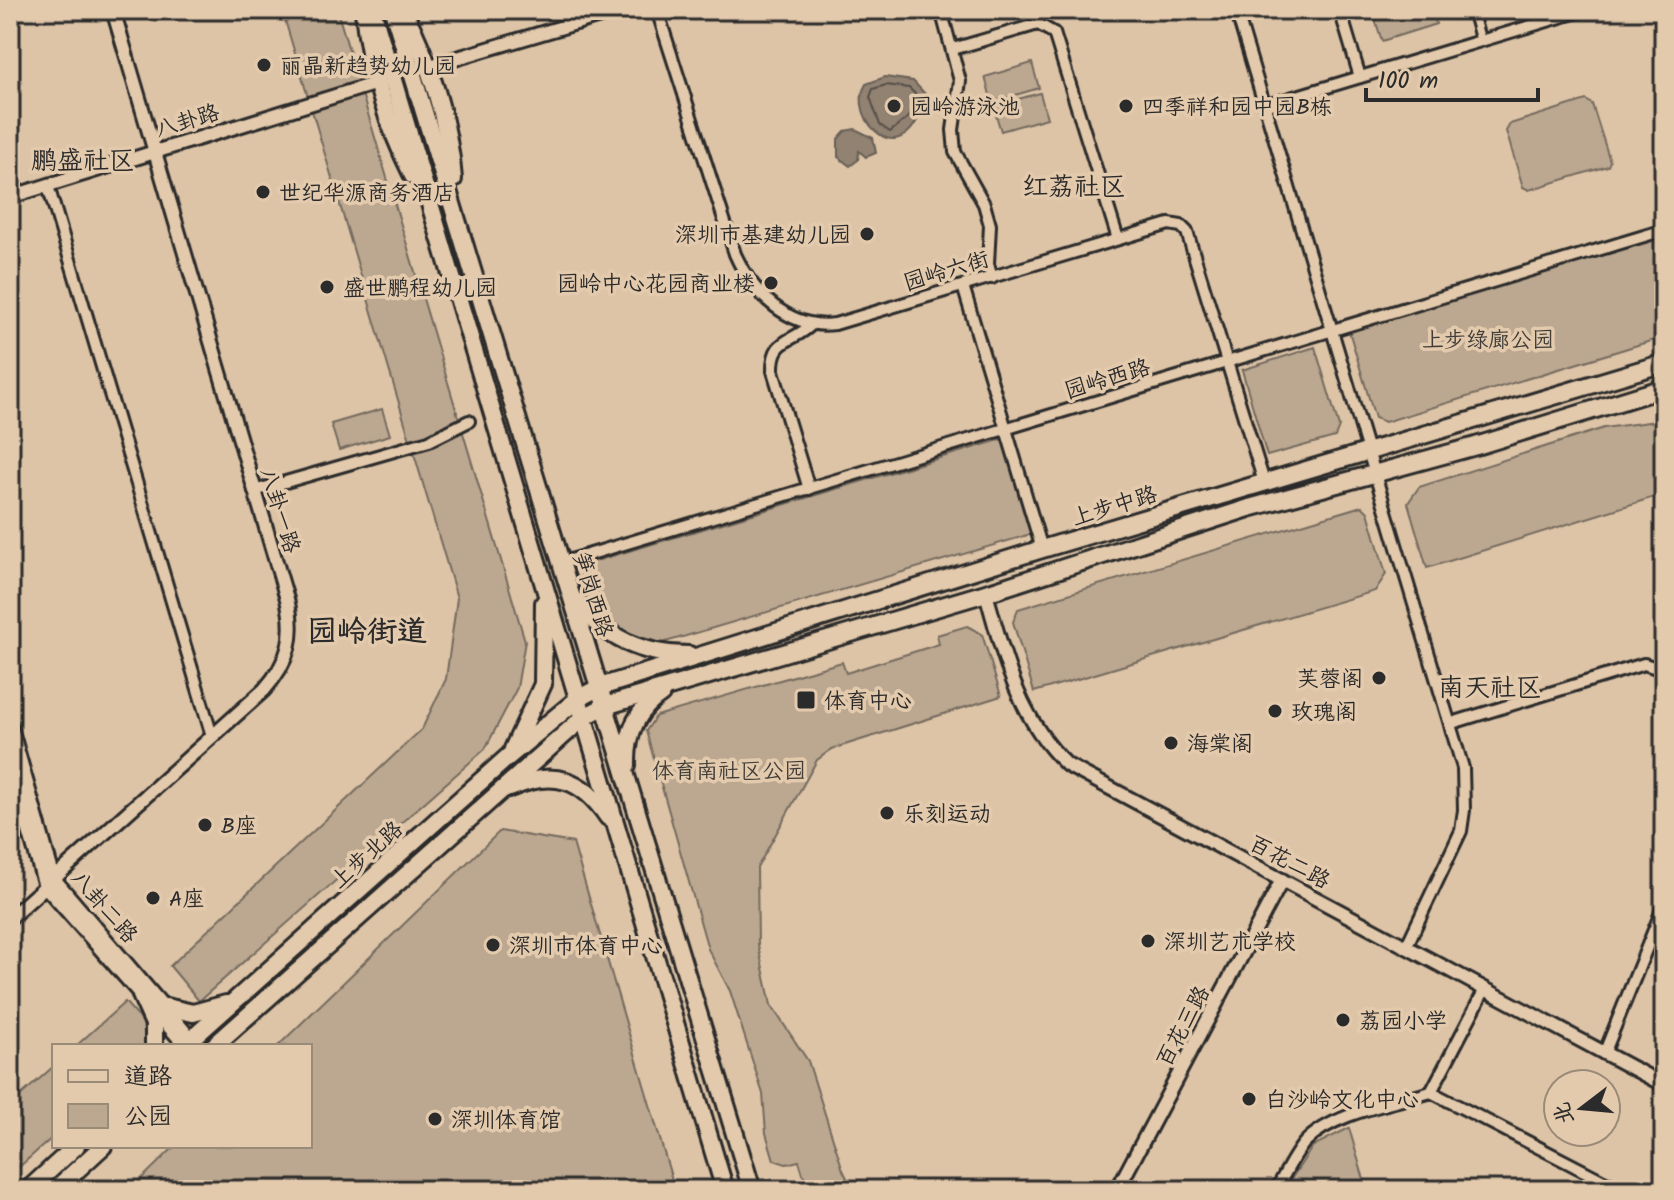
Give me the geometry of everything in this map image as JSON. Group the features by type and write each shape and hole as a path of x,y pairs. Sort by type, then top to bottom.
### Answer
{"main road":[{"path":"364,10 370,58 377,83 401,151 433,215"},
{"name":"笋岗西路","path":"372,10 725,1190"},
{"name":"笋岗西路","path":"393,10 752,1190"},
{"path":"403,10 427,67 448,142 455,212"},
{"name":"上步中路","path":"579,698 600,687 1042,549 1664,363"},
{"name":"上步中路","path":"584,717 605,706 1377,472 1476,446 1659,390"},
{"path":"509,756 536,706 543,684 543,581"},
{"path":"570,592 597,625 632,646 663,654 706,655"},
{"path":"554,615 576,609"},
{"path":"630,788 626,762 634,721 652,700 679,684"},
{"name":"上步北路","path":"189,1044 509,756 579,698"},
{"name":"上步北路","path":"216,1044 584,717"},
{"path":"501,792 540,778 568,778 591,794 614,825"},
{"path":"653,951 677,942"},
{"path":"141,995 154,1024 154,1044"},
{"path":"166,1007 183,1013 201,1012 235,1000"},
{"path":"28,1190 74,1148"},
{"path":"55,1190 101,1148"}],"street":[{"name":"八卦一路","path":"10,918 276,677 291,647 291,615 113,10"},
{"path":"427,67 620,10"},
{"path":"657,10 740,266 762,296 785,313 812,324 802,334 781,343 773,355 773,371 809,489"},
{"path":"941,10 960,81 953,141 960,165 984,204 990,225 988,264 992,278"},
{"path":"1236,10 1371,451 1463,768 1461,831 1407,945"},
{"path":"1340,10 1360,77"},
{"path":"1472,10 1479,35"},
{"path":"1267,105 1584,10"},
{"path":"951,45 1038,24 1054,33 1118,239"},
{"name":"八卦路","path":"10,197 377,83"},
{"path":"48,186 212,736"},
{"name":"园岭六街","path":"812,324 835,324 1169,224 1181,226 1187,232 1264,482"},
{"name":"园岭西路","path":"561,563 1664,230"},
{"path":"963,286 1042,549"},
{"path":"254,491 429,441 469,421"},
{"name":"百花二路","path":"986,593 1016,692 1036,731 1058,757 1082,774 1664,1085"},
{"path":"1452,723 1644,664 1660,669 1664,683"},
{"name":"八卦二路","path":"10,725 50,882 166,1007 189,1044"},
{"name":"八卦二路","path":"10,765 50,882 141,995 189,1044"},
{"name":"百花三路","path":"1117,1190 1282,880"},
{"path":"10,909 25,904"},
{"path":"1604,1054 1664,905"},
{"path":"1431,1092 1485,989"},
{"path":"1276,1190 1293,1160 1317,1133 1353,1116 1431,1092 1621,1190"}],"green space":[{"path":"282,10 337,10 525,641 517,688 485,749 199,1001 170,966 422,729 446,679 457,598"},
{"path":"1372,10 1432,10 1436,24 1382,41"},
{"path":"1032,63 1039,88 992,102 985,77"},
{"path":"1040,93 1047,118 1001,131 993,106"},
{"path":"1586,100 1592,104 1610,161 1608,166 1529,190 1523,187 1506,131 1510,124"},
{"name":"上步绿廊公园","path":"1664,235 1664,337 1385,422 1375,418 1349,331"},
{"path":"1315,347 1339,427 1335,437 1267,456 1242,370"},
{"path":"382,409 390,435 339,450 331,424"},
{"path":"1664,420 1664,494 1427,568 1408,503 1419,487 1604,428"},
{"path":"1003,439 1031,534 659,644 628,633 606,618 584,583 579,566"},
{"path":"1362,506 1368,512 1386,574 1375,591 1034,692 1013,622 1018,609"},
{"name":"体育南社区公园","path":"967,626 982,634 1001,696 832,749 817,760 757,868 758,945 771,1005 808,1061 843,1170 853,1190 808,1190 799,1161 786,1164 774,1160 766,1133 763,1094 730,991 708,949 646,731 656,716 842,662 846,673 939,644 937,635"},
{"name":"深圳市体育中心","path":"500,831 573,843 675,1190 130,1190 173,1148 312,1148 312,1044 280,1044"},
{"path":"125,1002 143,1022 145,1044 78,1044"},
{"path":"52,1068 52,1138 10,1175 10,1105"},
{"path":"1349,1128 1367,1190 1284,1190 1313,1146"}],"water":[{"name":"园岭游泳池","path":"885,77 913,81 926,95 917,121 905,135 892,139 880,135 870,125 862,98 866,84"},
{"name":"园岭游泳池","path":"855,129 873,138 876,153 866,157 859,151 858,160 850,166 838,157 838,139 845,131"}],"place":[{"name":"丽晶新趋势幼儿园","path":"264,65"},
{"name":"园岭游泳池","path":"894,106"},
{"name":"四季祥和园中园B栋","path":"1126,106"},
{"name":"世纪华源商务酒店","path":"263,192"},
{"name":"深圳市基建幼儿园","path":"867,234"},
{"name":"园岭中心花园商业楼","path":"771,283"},
{"name":"盛世鹏程幼儿园","path":"327,287"},
{"name":"芙蓉阁","path":"1379,678"},
{"name":"体育中心","path":"806,700"},
{"name":"玫瑰阁","path":"1275,711"},
{"name":"海棠阁","path":"1171,743"},
{"name":"乐刻运动","path":"887,813"},
{"name":"B座","path":"205,825"},
{"name":"A座","path":"153,898"},
{"name":"深圳艺术学校","path":"1148,941"},
{"name":"深圳市体育中心","path":"493,945"},
{"name":"荔园小学","path":"1343,1020"},
{"name":"白沙岭文化中心","path":"1249,1099"},
{"name":"深圳体育馆","path":"435,1119"}],"district":[{"name":"鹏盛社区","path":"83,160"},
{"name":"红荔社区","path":"1074,186"},
{"name":"园岭街道","path":"367,631"},
{"name":"南天社区","path":"1490,687"}]}
